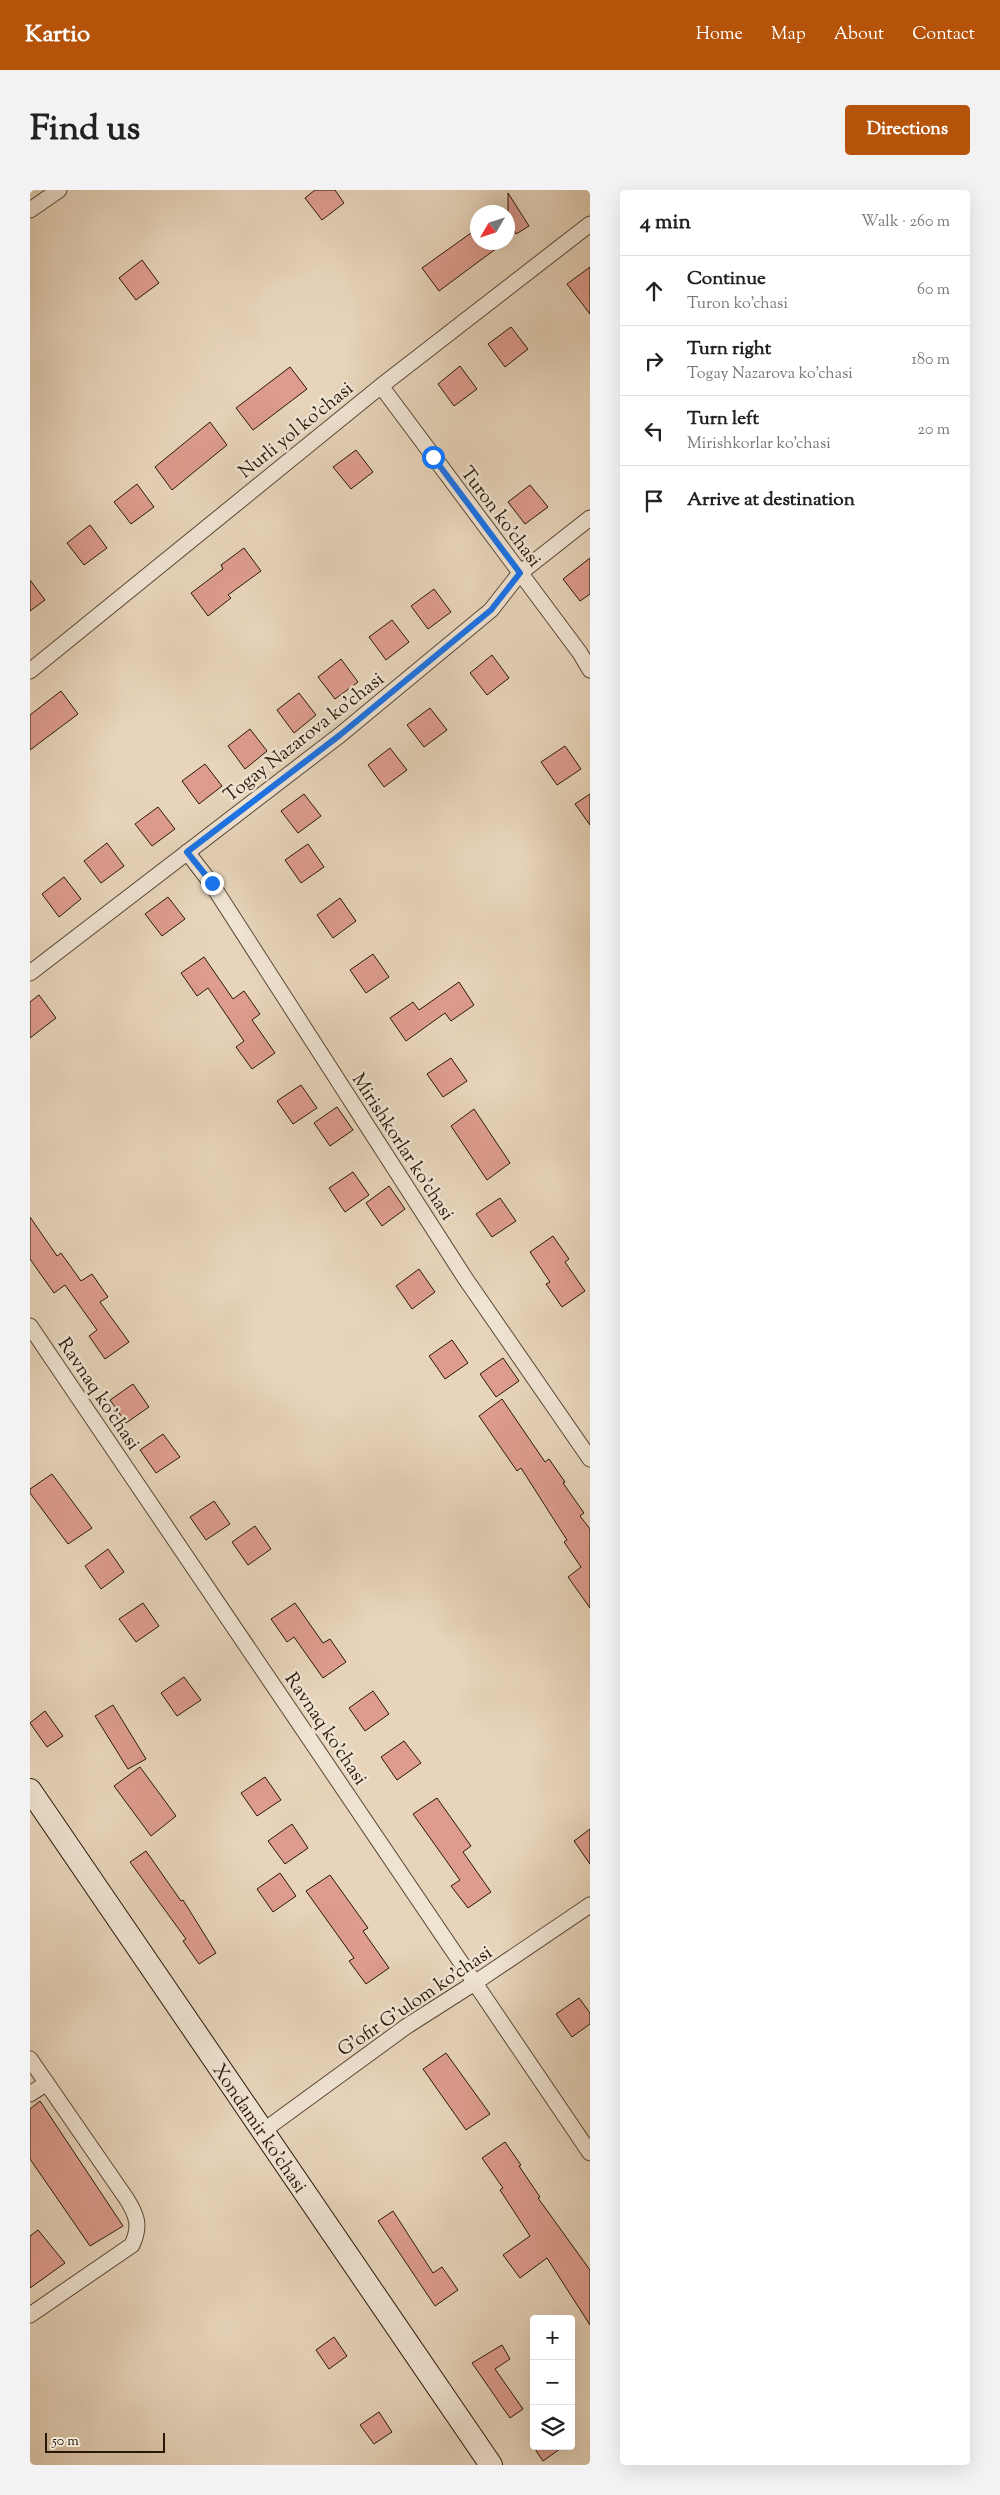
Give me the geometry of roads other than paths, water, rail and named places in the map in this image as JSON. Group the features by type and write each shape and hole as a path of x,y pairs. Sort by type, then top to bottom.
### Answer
{"main road":[{"name":"Xondamir ko'chasi","path":"30,1790 492,2465"}],"street":[{"path":"30,210 59,190"},
{"name":"Nurli yol ko'chasi","path":"30,671 381,386 590,224"},
{"name":"Turon ko'chasi","path":"381,386 590,670"},
{"name":"Togay Nazarova ko'chasi","path":"30,974 340,735 491,610 520,573 590,518"},
{"name":"Mirishkorlar ko'chasi","path":"187,852 212,883 465,1278 590,1459"},
{"name":"Ravnaq ko'chasi","path":"30,1326 476,1982 590,2154"},
{"name":"G'ofir G'ulom ko'chasi","path":"263,2131 408,2026 590,1905"},
{"path":"30,2059 136,2214 138,2224 137,2234 132,2244 30,2316"},
{"path":"30,2094 47,2083"}]}
